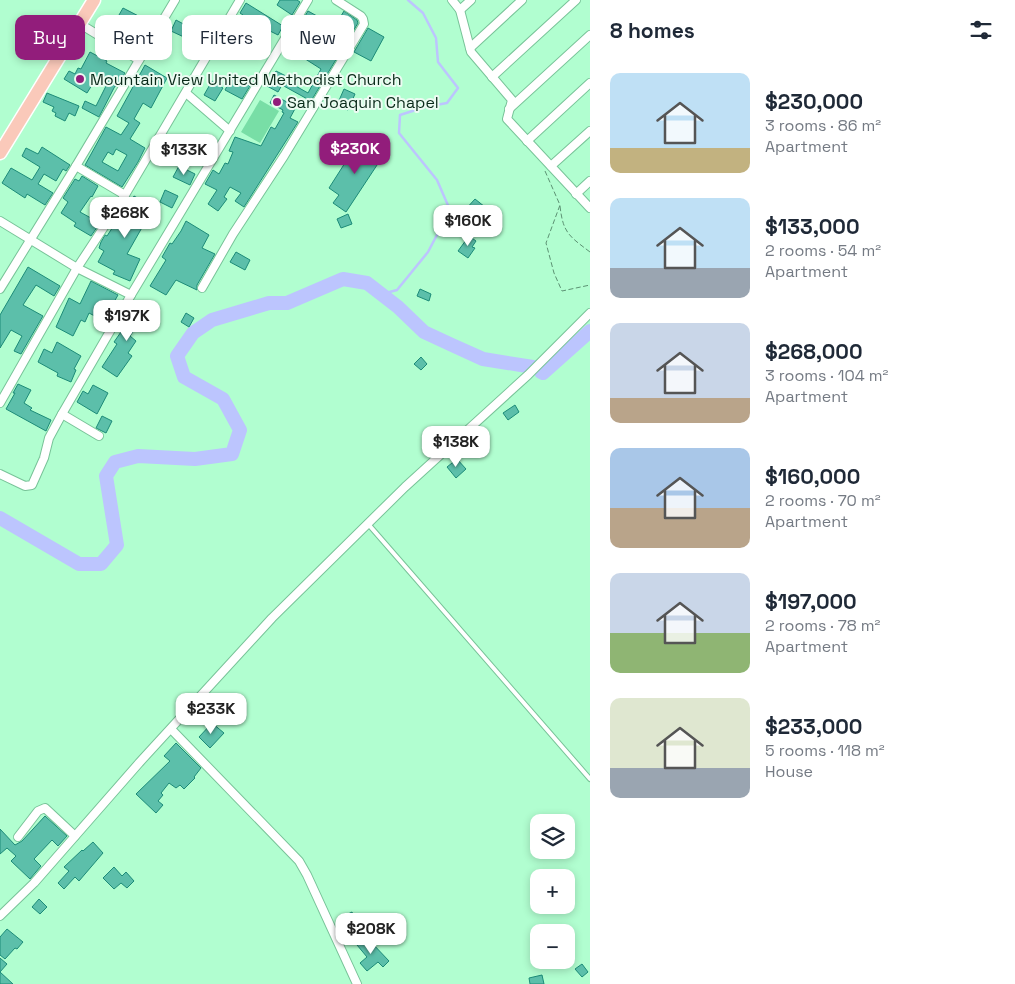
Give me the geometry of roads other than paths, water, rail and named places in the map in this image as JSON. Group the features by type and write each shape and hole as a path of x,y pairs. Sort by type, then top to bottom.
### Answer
{"main road":[{"path":"85,15 94,0"},
{"path":"0,153 58,60"}],"street":[{"path":"166,15 175,0"},
{"path":"0,403 77,268 125,195 240,0"},
{"path":"0,474 25,486 32,485 44,458 49,438 62,414 308,0"},
{"path":"202,288 233,234 284,156 364,24 364,19 361,16 336,0"},
{"path":"452,0 460,10 471,52 512,100 507,119 590,208"},
{"path":"460,10 472,0"},
{"path":"470,48 522,0"},
{"path":"492,77 576,0"},
{"path":"509,109 590,35"},
{"path":"0,289 139,60"},
{"path":"527,141 590,83"},
{"path":"186,93 230,131"},
{"path":"551,166 590,131"},
{"path":"76,166 125,195"},
{"path":"576,194 590,182"},
{"path":"0,221 31,238 77,268 131,295"},
{"path":"0,916 34,882 272,618 405,487 590,314"},
{"path":"62,414 99,436"},
{"path":"171,729 299,861 308,876 357,984"},
{"path":"18,837 38,811 45,808 75,836"}],"lane":[{"path":"369,524 590,779"}],"waterway":[{"path":"382,294 397,290 428,252 450,210 437,180 399,133 400,115 425,107 447,103 458,88 438,62 436,38 423,13 408,0"},
{"path":"0,518 79,564 101,564 117,545 106,476 115,462 138,456 195,459 232,454 240,430 223,399 184,377 177,356 193,333 212,320 269,303 287,303 343,279 367,283 398,307 424,332 452,345 483,359 533,367"},
{"path":"541,372 543,373 590,331"}],"place":[{"name":"Mountain View United Methodist Church","path":"80,79"},
{"name":"San Joaquin Chapel","path":"277,102"}]}
